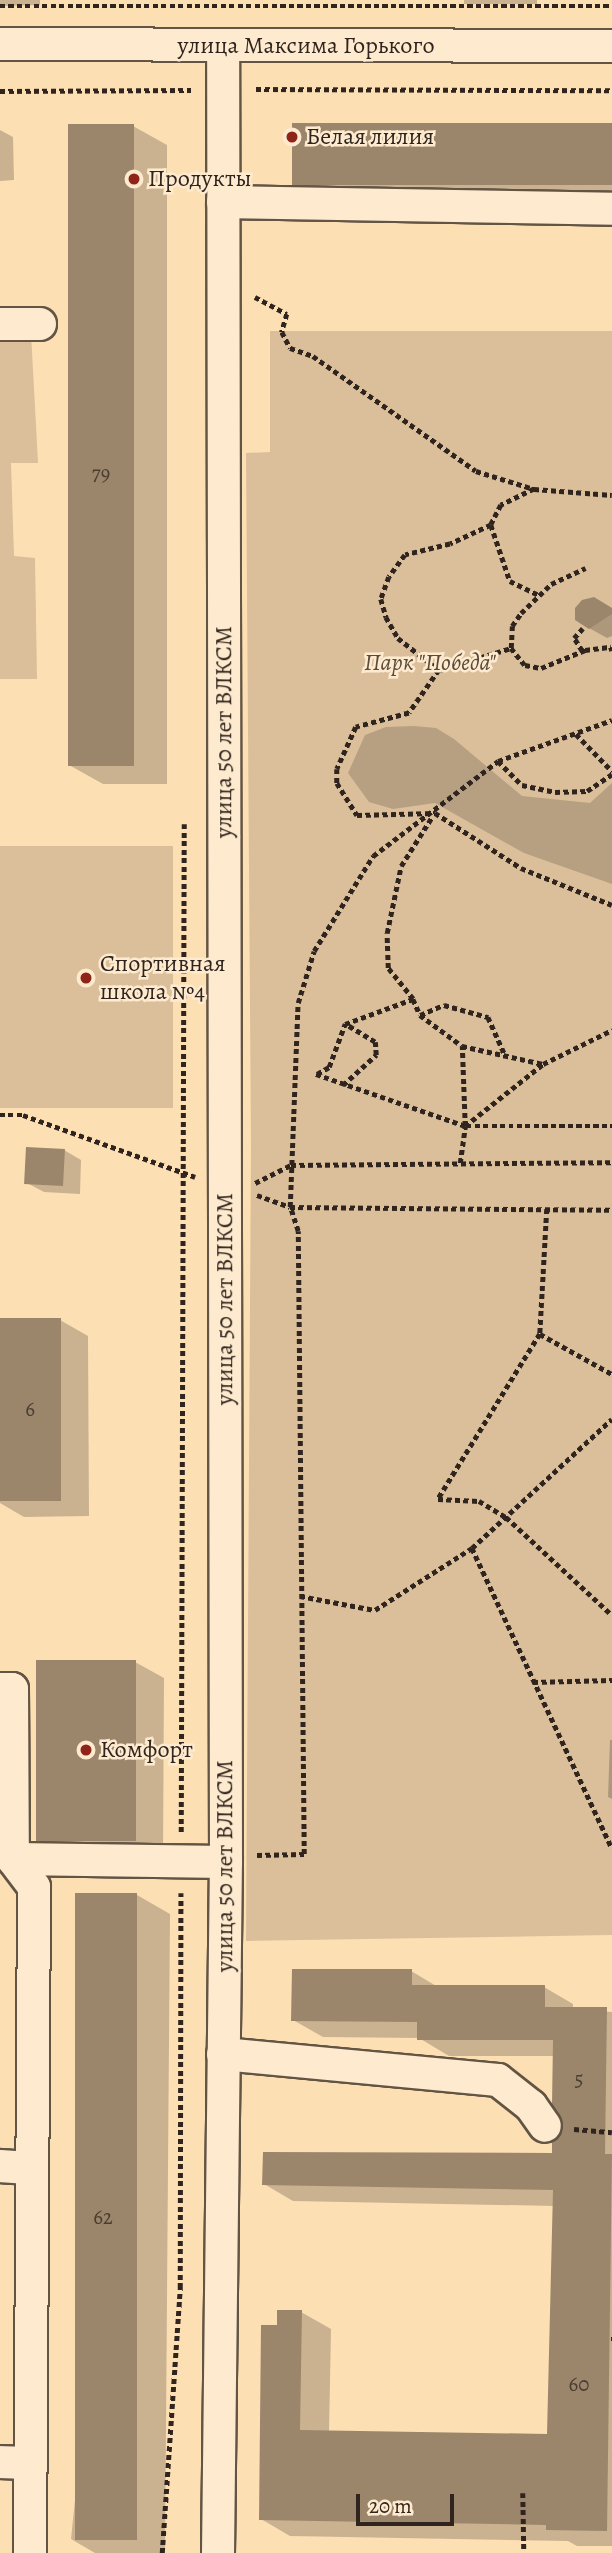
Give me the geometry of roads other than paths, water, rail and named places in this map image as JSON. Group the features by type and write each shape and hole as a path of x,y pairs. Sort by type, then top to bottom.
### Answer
{"street":[{"name":"улица Максима Горького","path":"0,44 612,46"},
{"name":"улица 50 лет ВЛКСМ","path":"218,2553 233,1189 223,287 223,46"},
{"path":"223,202 612,209"},
{"path":"0,324 40,324"},
{"path":"0,1689 12,1689 13,1858 34,1887 31,2168 14,2463 30,2553"},
{"path":"13,1858 226,1861"},
{"path":"223,2054 498,2080 531,2106 545,2126"},
{"path":"0,2166 31,2168"}],"place":[{"name":"Белая лилия","path":"292,137"},
{"name":"Продукты","path":"134,179"},
{"name":"Спортивная школа №4","path":"86,978"},
{"name":"Комфорт","path":"86,1750"}],"park label":[{"name":"Парк \"Победа\"","path":"430,663"}]}
